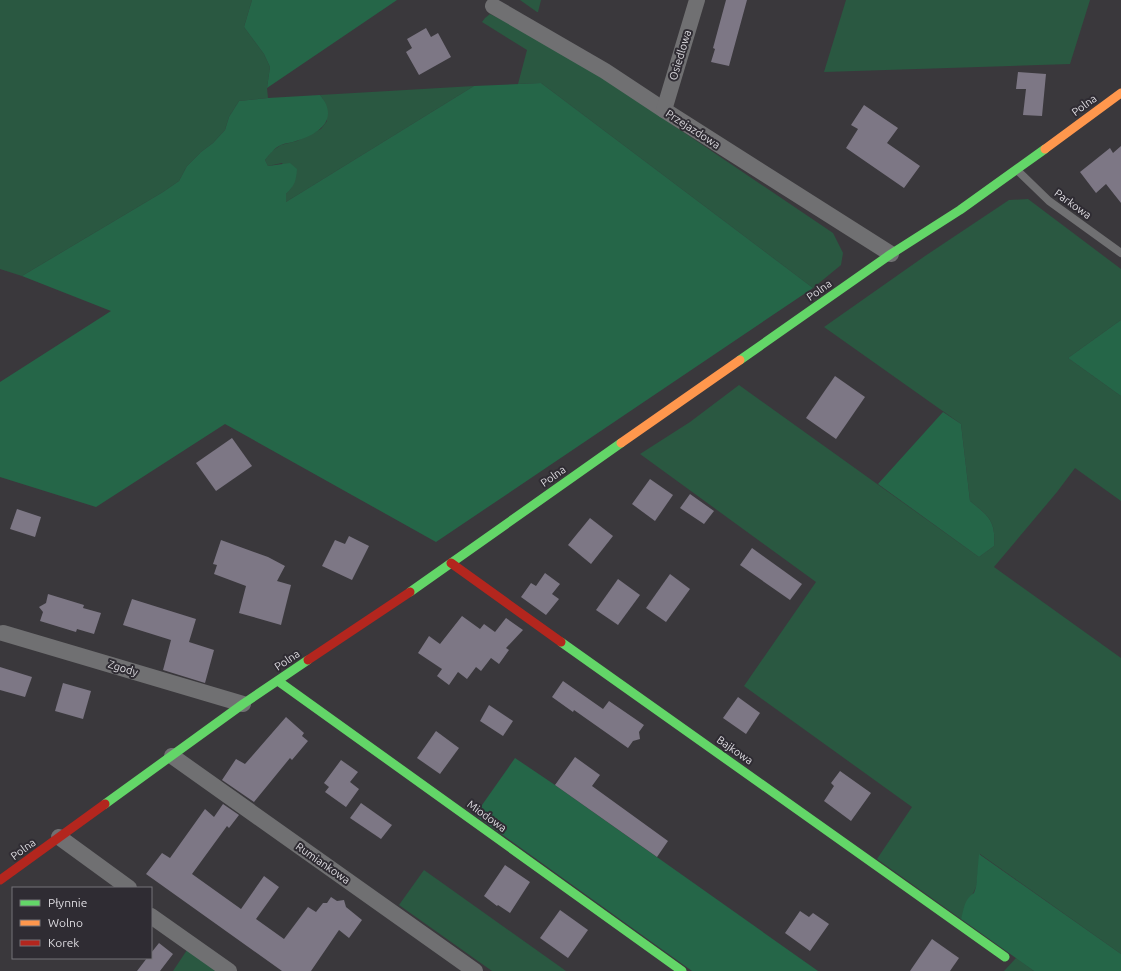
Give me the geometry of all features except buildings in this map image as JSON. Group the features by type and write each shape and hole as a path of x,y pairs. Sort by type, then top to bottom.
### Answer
{"street":[{"name":"Osiedlowa","path":"664,110 697,0"},
{"name":"Przejazdowa","path":"493,6 605,71 891,254"},
{"name":"Polna","path":"0,880 243,704 451,563 891,254 960,210 1121,93"},
{"name":"Bajkowa","path":"451,563 1005,957"},
{"name":"Zgody","path":"3,632 243,704"},
{"name":"Miodowa","path":"278,681 682,971"},
{"name":"Rumiankowa","path":"172,756 475,971"},
{"path":"59,837 128,887"},
{"path":"152,917 229,971"}],"lane":[{"name":"Parkowa","path":"1016,169 1049,201 1121,253"}],"green space":[{"path":"0,0 252,0 244,27 264,54 270,67 267,88 268,98 239,101 229,117 225,130 187,166 179,181 163,192 22,276 0,269"},
{"path":"252,0 397,0 267,88 270,67 264,54 244,27"},
{"path":"520,0 541,0 538,12 537,12"},
{"path":"846,0 1090,0 1070,64 824,72"},
{"path":"490,14 517,27 605,79 833,233 843,253 841,265 813,288 541,83 518,84 527,50 482,22"},
{"path":"541,83 813,288 436,542 225,424 96,507 0,477 0,382 111,311 22,276 179,181 187,166 225,130 229,117 239,101 320,95 326,104 328,111 327,118 319,130 294,142 279,146 272,151 265,160 268,166 290,163 297,169 294,183 286,194 286,202 474,86"},
{"path":"474,86 286,202 286,194 292,187 282,163 268,166 265,160 272,151 281,145 297,141 321,129 327,121 323,99 320,95"},
{"path":"1028,199 1121,269 1121,320 1068,358 1121,396 1121,501 1075,468 1057,492 994,567 1121,658 1121,954 980,854 976,887 961,919 877,859 912,807 744,686 816,582 640,454 690,422 739,385 979,557 994,546 994,530 990,519 970,501 961,424 824,327 925,256 1009,200"},
{"path":"1121,320 1121,396 1068,358"},
{"path":"943,412 961,424 970,501 990,519 994,530 994,546 979,557 878,484"},
{"path":"515,758 818,971 692,971 475,815"},
{"path":"979,854 1121,954 1121,971 1034,971 961,919 966,901 974,893 976,887"},
{"path":"424,870 566,971 492,971 399,905"},
{"path":"187,950 217,971 173,971"},
{"path":"1016,958 1034,971 1004,971"}],"traffic: fast":[{"path":"740,360 891,254 960,210 1045,149"},
{"path":"410,592 621,443"},
{"path":"561,642 1005,957"},
{"path":"105,804 243,704 308,660"},
{"path":"278,681 682,971"}],"traffic: slow":[{"path":"1045,149 1121,93"},
{"path":"621,443 740,360"}],"traffic: jam":[{"path":"451,563 561,642"},
{"path":"308,660 410,592"},
{"path":"0,880 105,804"}]}
